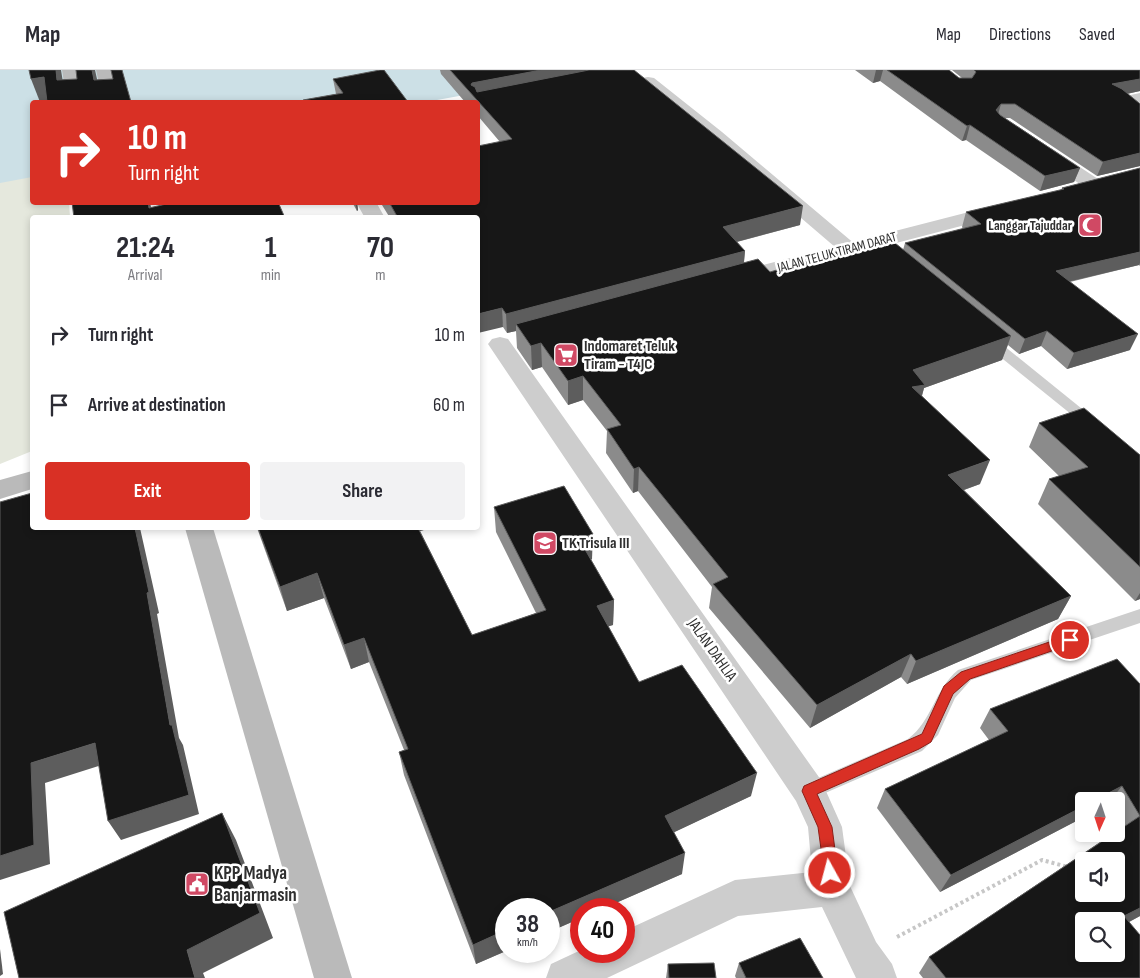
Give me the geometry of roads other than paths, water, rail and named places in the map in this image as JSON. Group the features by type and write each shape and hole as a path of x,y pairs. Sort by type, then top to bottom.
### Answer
{"main road":[{"path":"70,70 76,100"},
{"path":"104,70 111,100"},
{"path":"0,490 30,481"},
{"path":"200,530 333,978"}],"street":[{"path":"644,75 849,249"},
{"path":"1140,98 1127,101 1127,103 1140,112"},
{"path":"1033,144 1103,183 1065,193"},
{"name":"JALAN TELUK TIRAM DARAT","path":"715,285 849,249 879,249 1016,205"},
{"name":"JALAN DAHLIA","path":"499,344 809,791 825,827 832,888 870,966"},
{"path":"635,945 735,898 832,888"},
{"path":"565,978 597,963"}],"lane":[{"path":"975,330 1102,433"},
{"path":"809,791 915,745 926,738 948,690 965,675 1140,616"}],"place":[{"name":"Langgar Tajuddar","path":"1090,225"},
{"name":"Indomaret Teluk Tiram - T4JC","path":"566,355"},
{"name":"TK Trisula III","path":"545,543"},
{"name":"KPP Madya Banjarmasin","path":"197,884"}]}
